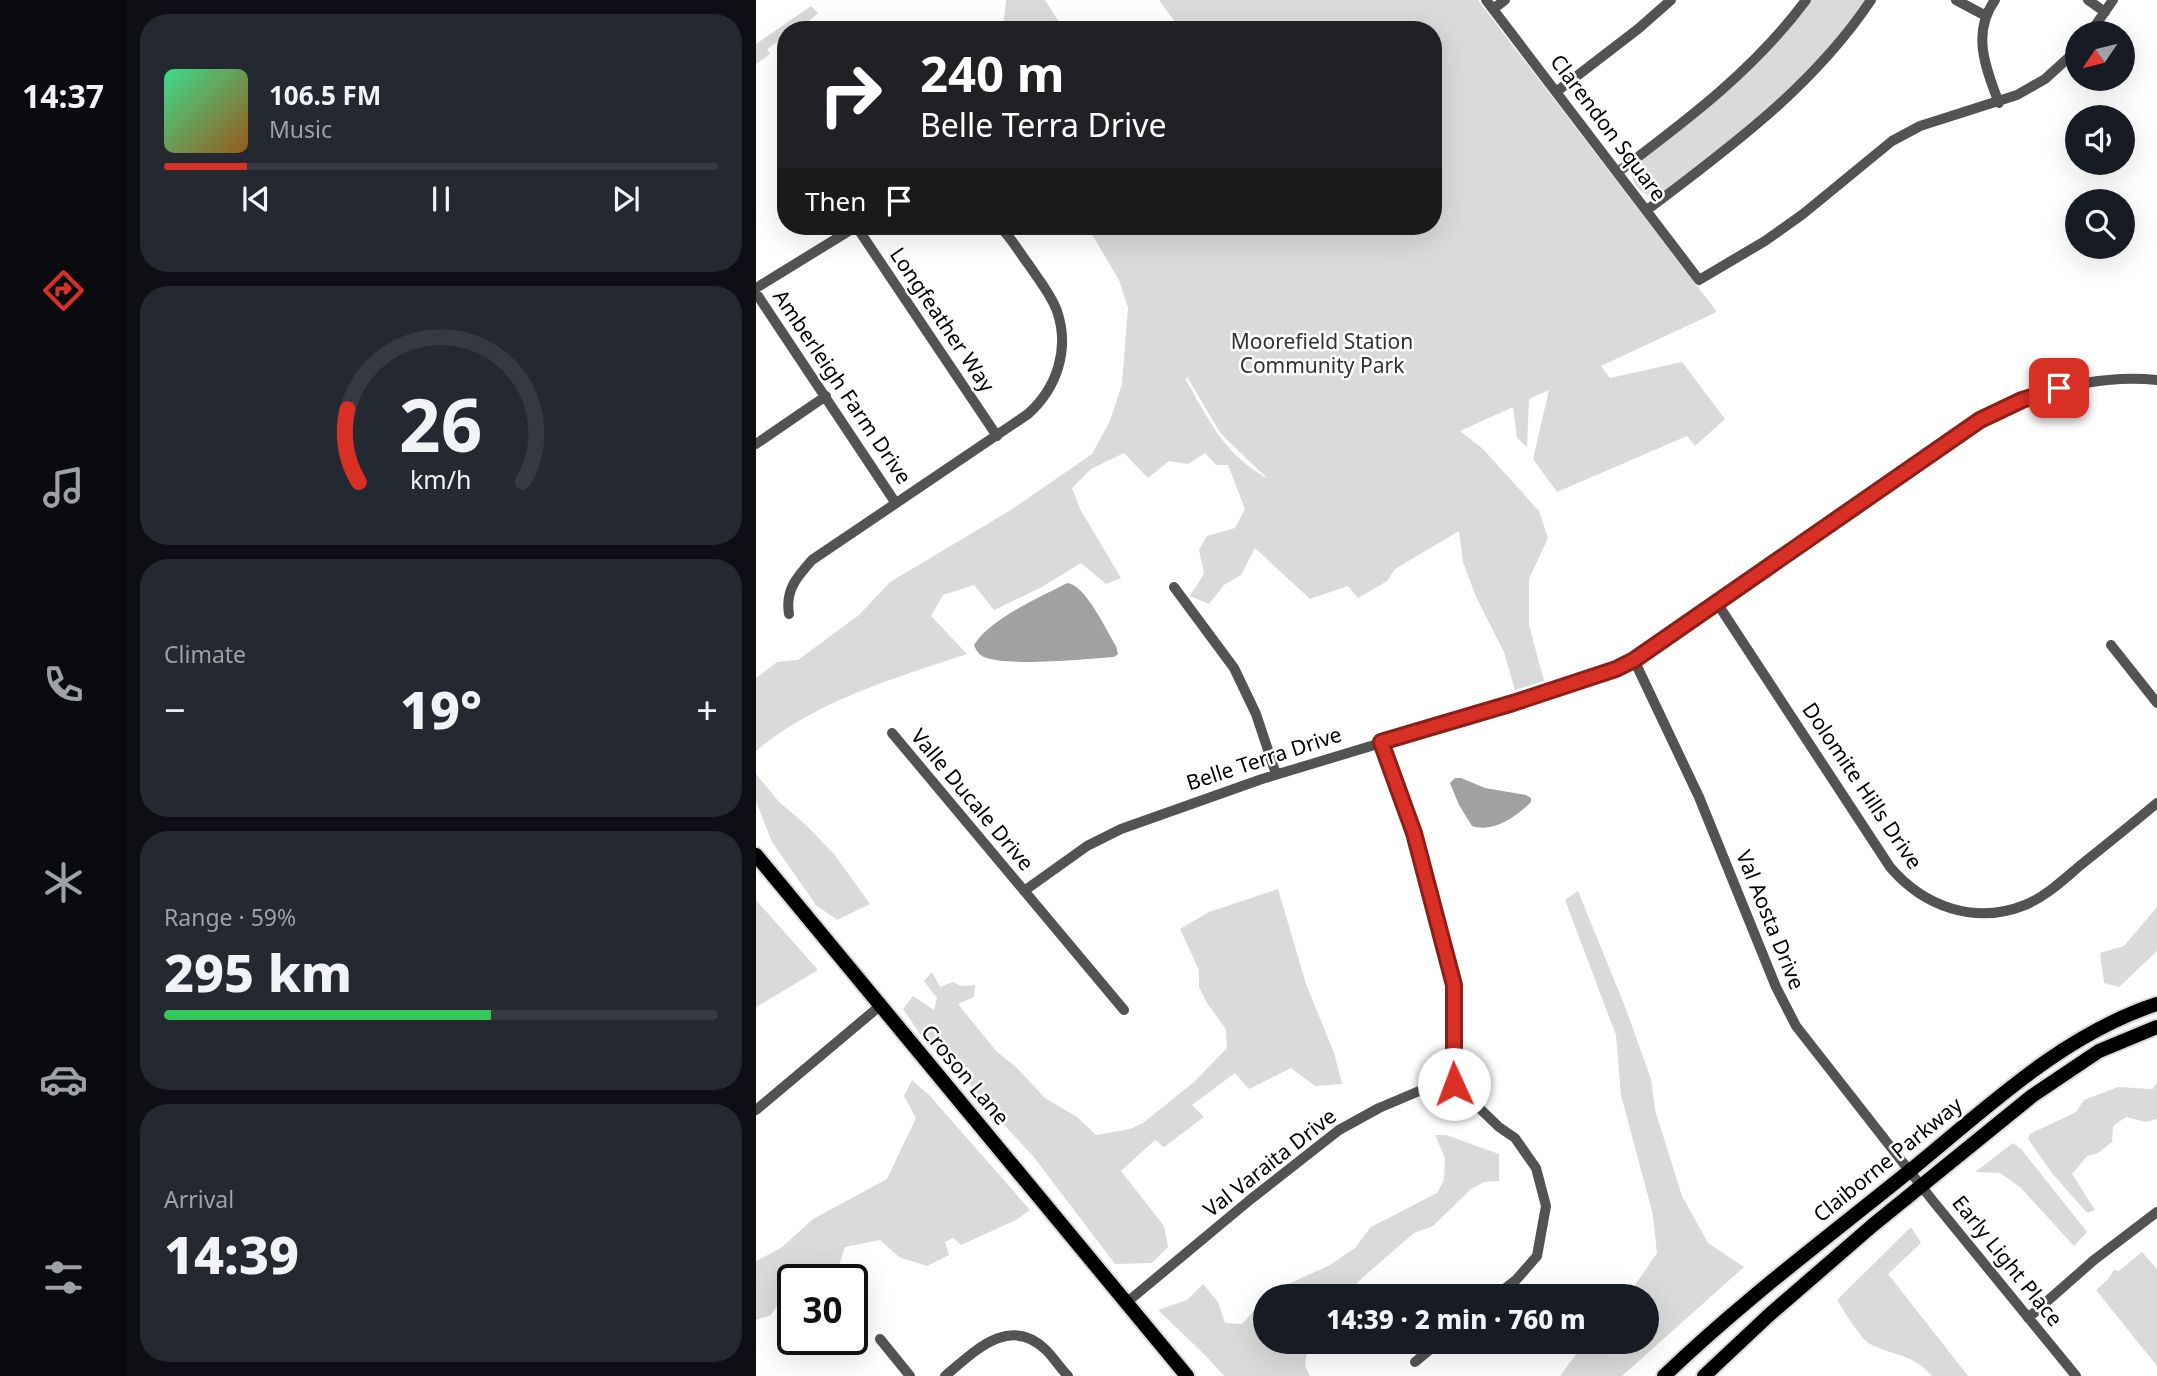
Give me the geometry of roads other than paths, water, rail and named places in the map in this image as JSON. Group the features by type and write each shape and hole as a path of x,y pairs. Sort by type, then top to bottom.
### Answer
{"main road":[{"name":"Croson Lane","path":"756,855 1187,1376"},
{"name":"Claiborne Parkway","path":"1668,1375 1762,1289 2041,1065 2098,1030 2157,1004"},
{"name":"Claiborne Parkway","path":"1704,1376 1768,1316 1922,1185 2055,1079 2099,1051 2157,1027"},
{"name":"Croson Lane","path":"1142,1322 1198,1376"}],"street":[{"path":"1490,5 1505,0"},
{"path":"1556,92 1671,0"},
{"path":"1618,172 1740,76 1790,22 1806,0"},
{"path":"1647,210 1779,106 1825,59 1871,0"},
{"path":"1955,0 1986,16"},
{"path":"1995,0 1982,29 1985,66 1999,103 2045,79 2065,61"},
{"path":"2088,0 2105,12"},
{"path":"2099,21 2113,0"},
{"name":"Clarendon Square","path":"1490,5 1699,280 1794,221 1878,151 1907,132 1999,103"},
{"path":"756,290 842,235"},
{"name":"Longfeather Way","path":"862,235 997,436"},
{"path":"789,614 787,602 791,586 812,560 997,436 1037,407 1051,388 1061,356 1062,333 1057,310 1005,235"},
{"name":"Amberleigh Farm Drive","path":"756,290 895,502"},
{"name":"Belle Terra Drive","path":"1024,891 1087,846 1121,829 1276,774 1616,669 1634,660 1961,433 1997,411 2047,391 2078,384 2099,380 2157,380"},
{"path":"756,444 825,396"},
{"path":"1174,587 1234,668 1256,714 1276,774"},
{"name":"Dolomite Hills Drive","path":"1717,603 1890,867 1901,880 1927,900 1944,907 1976,913 1992,913 2026,904 2054,887 2157,803"},
{"path":"2111,645 2157,703"},
{"name":"Val Aosta Drive","path":"1634,660 1699,797 1784,1004 1802,1036 1910,1170"},
{"name":"Valle Ducale Drive","path":"891,733 1124,1010"},
{"path":"1381,742 1414,833 1454,985 1454,1084 1499,1127 1515,1138 1536,1168 1546,1206 1537,1256 1511,1284"},
{"path":"756,1110 881,1006"},
{"name":"Val Varaita Drive","path":"1126,1303 1339,1130 1379,1108 1431,1086 1454,1084"},
{"name":"Early Light Place","path":"1910,1170 2076,1376"},
{"path":"2028,1318 2094,1260 2157,1212"},
{"path":"945,1376 985,1343 1005,1336 1021,1336 1033,1341 1044,1349 1068,1376"},
{"path":"880,1339 910,1376"},
{"path":"1415,1363 1425,1354"}],"park label":[{"name":"Moorefield Station Community Park","path":"1322,354"}]}
